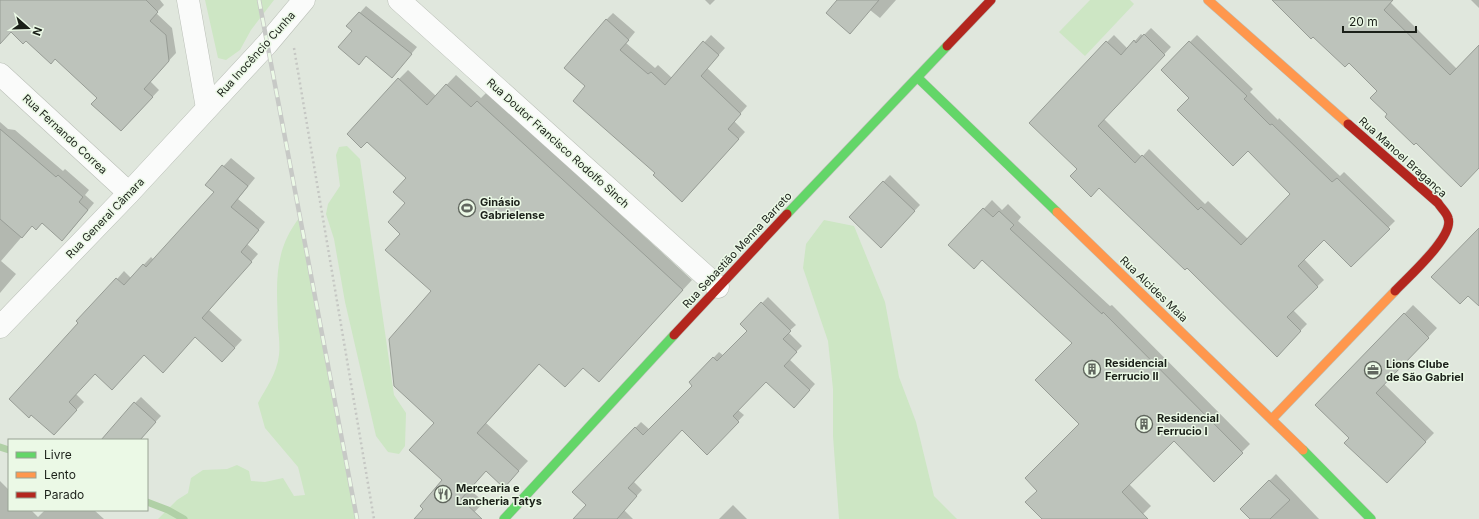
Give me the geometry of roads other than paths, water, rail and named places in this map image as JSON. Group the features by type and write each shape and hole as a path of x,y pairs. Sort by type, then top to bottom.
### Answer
{"street":[{"path":"188,0 207,108"},
{"name":"Rua Inocêncio Cunha","path":"207,108 288,9 304,0"},
{"name":"Rua Doutor Francisco Rodolfo Sinch","path":"399,0 718,287"},
{"name":"Rua Sebastião Menna Barreto","path":"504,519 718,287 991,0"},
{"name":"Rua Manoel Bragança","path":"1208,0 1438,203 1449,219 1448,231 1437,247 1272,419"},
{"name":"Rua Fernando Correa","path":"0,74 129,193"},
{"name":"Rua Alcides Maia","path":"918,78 1272,419 1371,519"},
{"name":"Rua General Câmara","path":"0,327 129,193 207,108"}],"waterway":[{"path":"0,447 8,450"},
{"path":"148,502 168,510 184,519"}],"railway":[{"path":"259,0 357,519"}],"place":[{"name":"Ginásio Gabrielense","path":"467,208"},
{"name":"Residencial Ferrucio II","path":"1092,369"},
{"name":"Lions Clube de São Gabriel","path":"1373,370"},
{"name":"Residencial Ferrucio I","path":"1144,424"},
{"name":"Mercearia e Lancheria Tatys","path":"443,494"}]}
